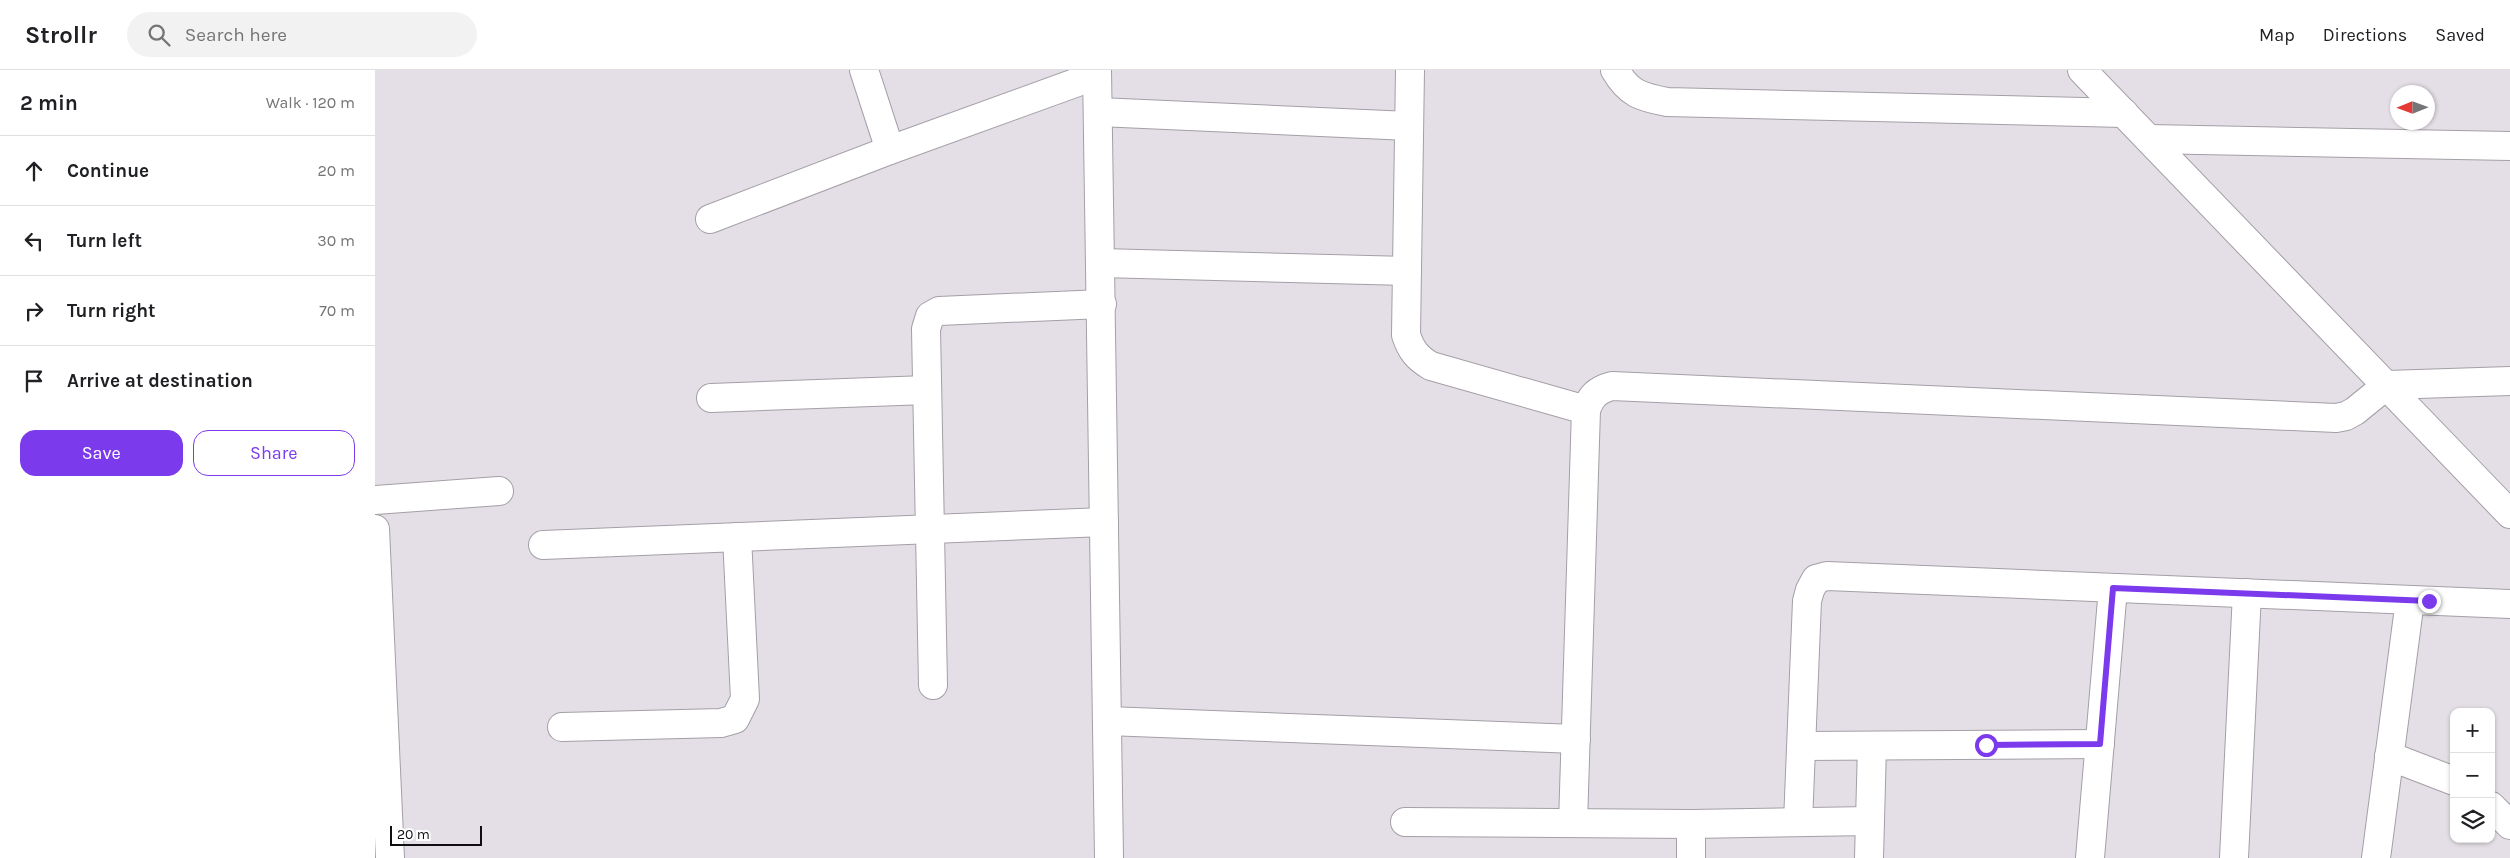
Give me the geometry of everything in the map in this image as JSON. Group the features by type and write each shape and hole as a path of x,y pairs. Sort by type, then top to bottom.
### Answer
{"street":[{"path":"864,70 890,150"},
{"path":"1410,70 1406,335 1410,346 1418,358 1431,366 1586,410"},
{"path":"1615,70 1627,89 1646,98 1667,102 2124,113"},
{"path":"2083,70 2510,514"},
{"path":"710,219 1097,72 1109,858"},
{"path":"1099,112 1409,126"},
{"path":"2149,139 2510,146"},
{"path":"1101,262 1407,271"},
{"path":"933,685 926,328 930,316 939,311 1102,304"},
{"path":"1573,823 1586,410 1590,398 1600,389 1612,386 2336,418 2355,411 2387,385 2510,381"},
{"path":"711,398 927,390"},
{"path":"375,500 499,491"},
{"path":"543,545 1104,522"},
{"path":"375,528 389,858"},
{"path":"562,727 721,724 735,719 745,699 737,537"},
{"path":"1798,822 1807,601 1816,579 1827,576 2510,604"},
{"path":"2090,858 2113,588"},
{"path":"2234,858 2247,593"},
{"path":"2375,858 2410,600"},
{"path":"1107,721 1576,739"},
{"path":"1801,746 2100,744"},
{"path":"1869,858 1872,746"},
{"path":"2389,756 2450,779"},
{"path":"2495,810 2510,825"},
{"path":"1405,822 1691,824 1870,821"},
{"path":"1691,824 1691,858"}],"route":[{"path":"1986,745 2100,744 2113,588 2429,601"}]}
